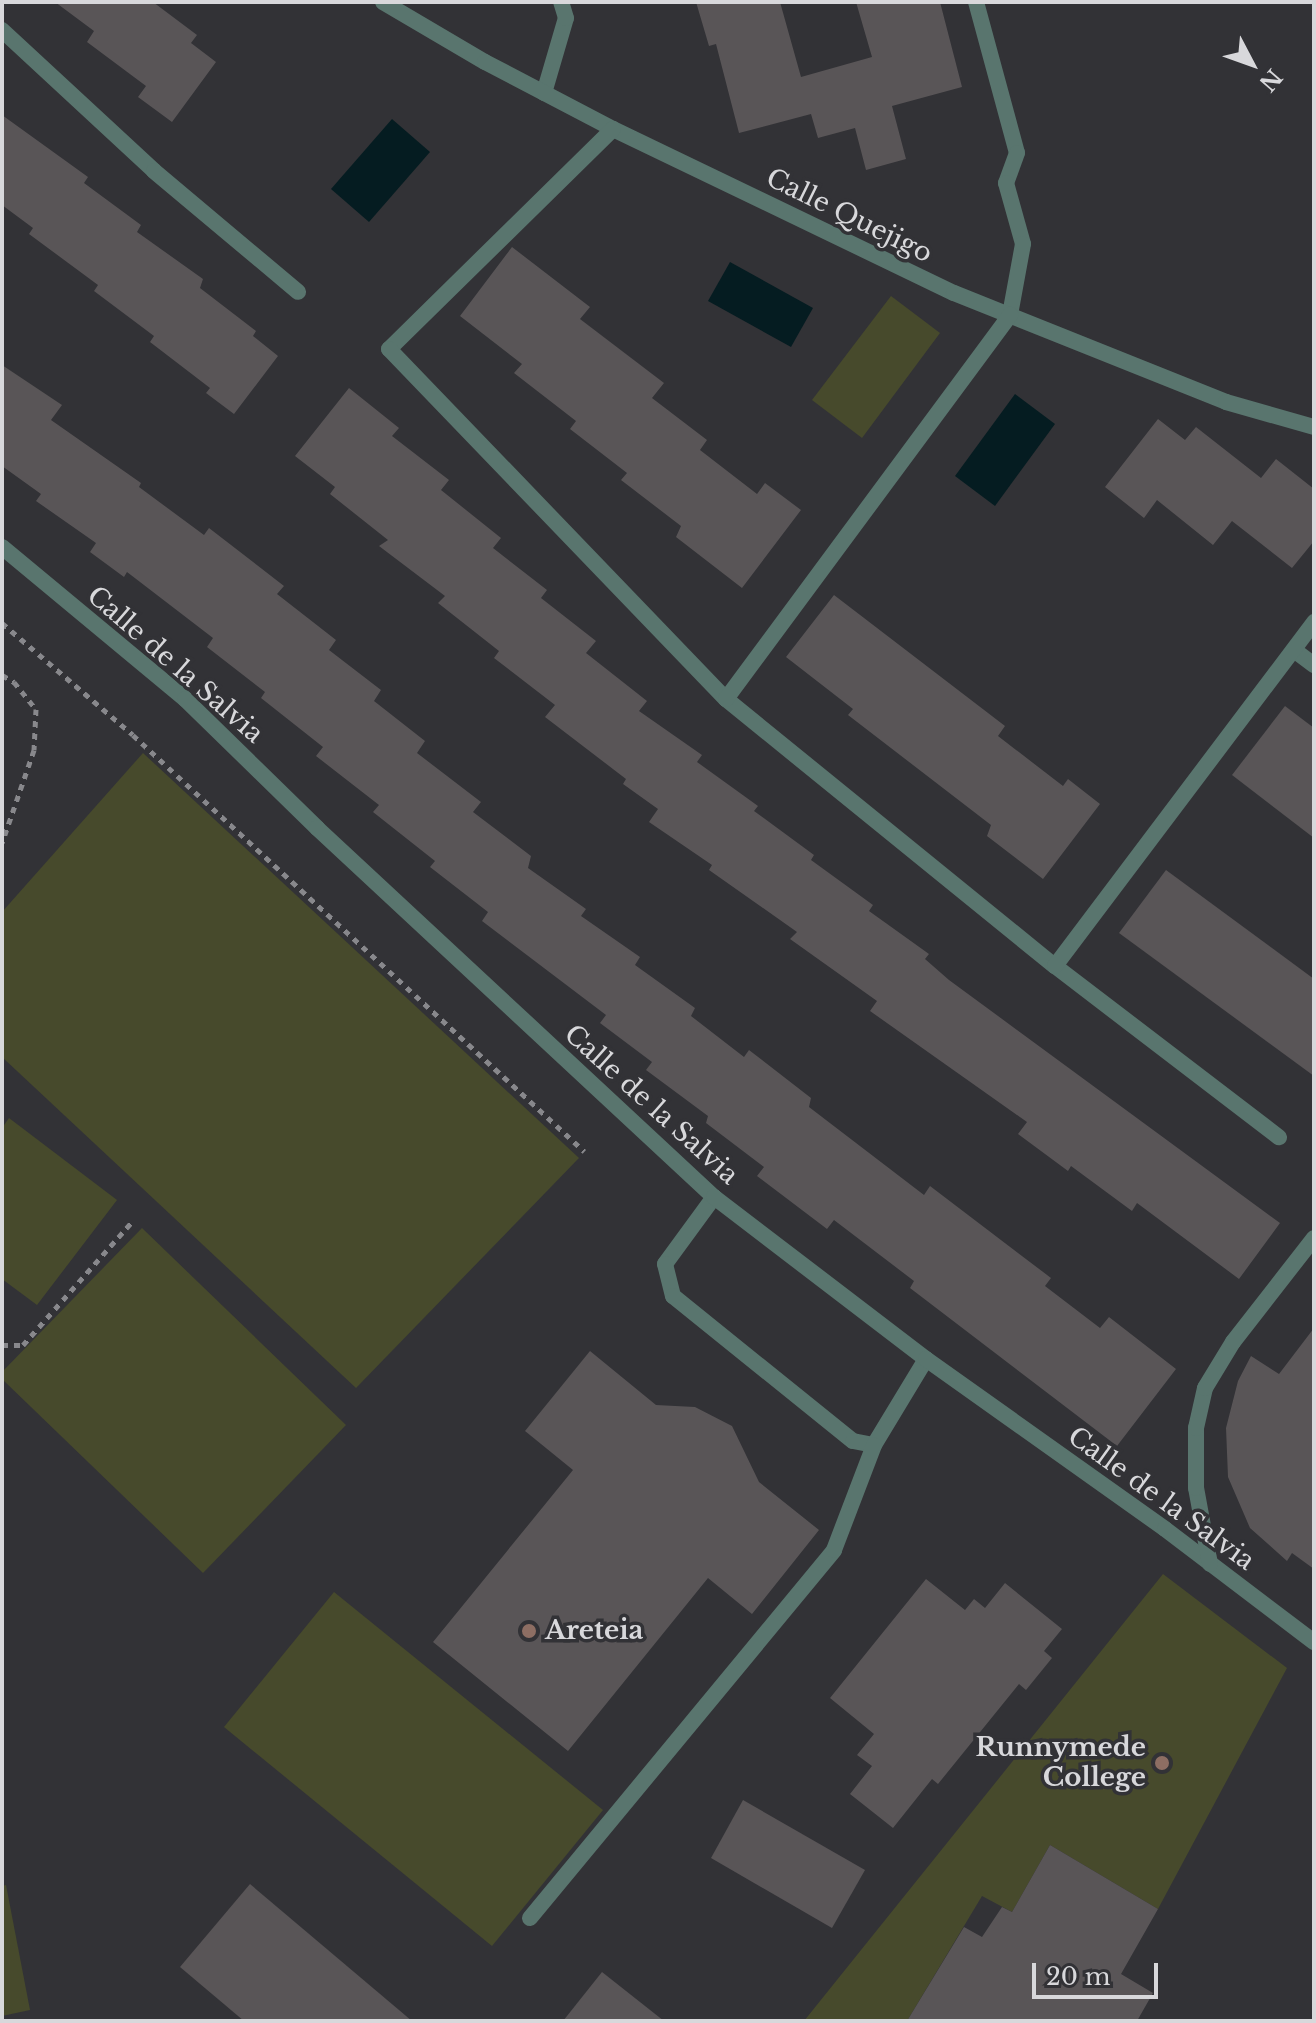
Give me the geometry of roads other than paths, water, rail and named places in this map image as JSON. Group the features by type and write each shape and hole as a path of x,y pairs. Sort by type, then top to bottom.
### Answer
{"street":[{"name":"Calle Quejigo","path":"383,2 613,129 954,293 1226,402 1314,427"},
{"path":"544,93 566,18 561,2"},
{"path":"726,699 1010,315 1023,244 1006,183 1017,153 976,2"},
{"path":"2,30 154,171 298,292"},
{"path":"613,129 389,349 726,699 1055,966 1279,1137"},
{"name":"Calle de la Salvia","path":"2,547 185,699 328,839 714,1197 926,1359 1314,1642"},
{"path":"1055,966 1314,622"},
{"path":"1294,650 1314,665"},
{"path":"714,1197 665,1264 673,1296 853,1441 874,1445"},
{"path":"1210,1564 1196,1488 1196,1428 1205,1388 1233,1342 1314,1238"},
{"path":"530,1918 834,1550 874,1445 926,1359"}],"water":[{"path":"392,119 430,152 369,222 331,189"},
{"path":"730,262 813,308 791,347 708,301"},
{"path":"1015,394 1055,424 995,506 955,476"}],"place":[{"name":"Areteia","path":"529,1631"},
{"name":"Runnymede College","path":"1162,1763"}]}
